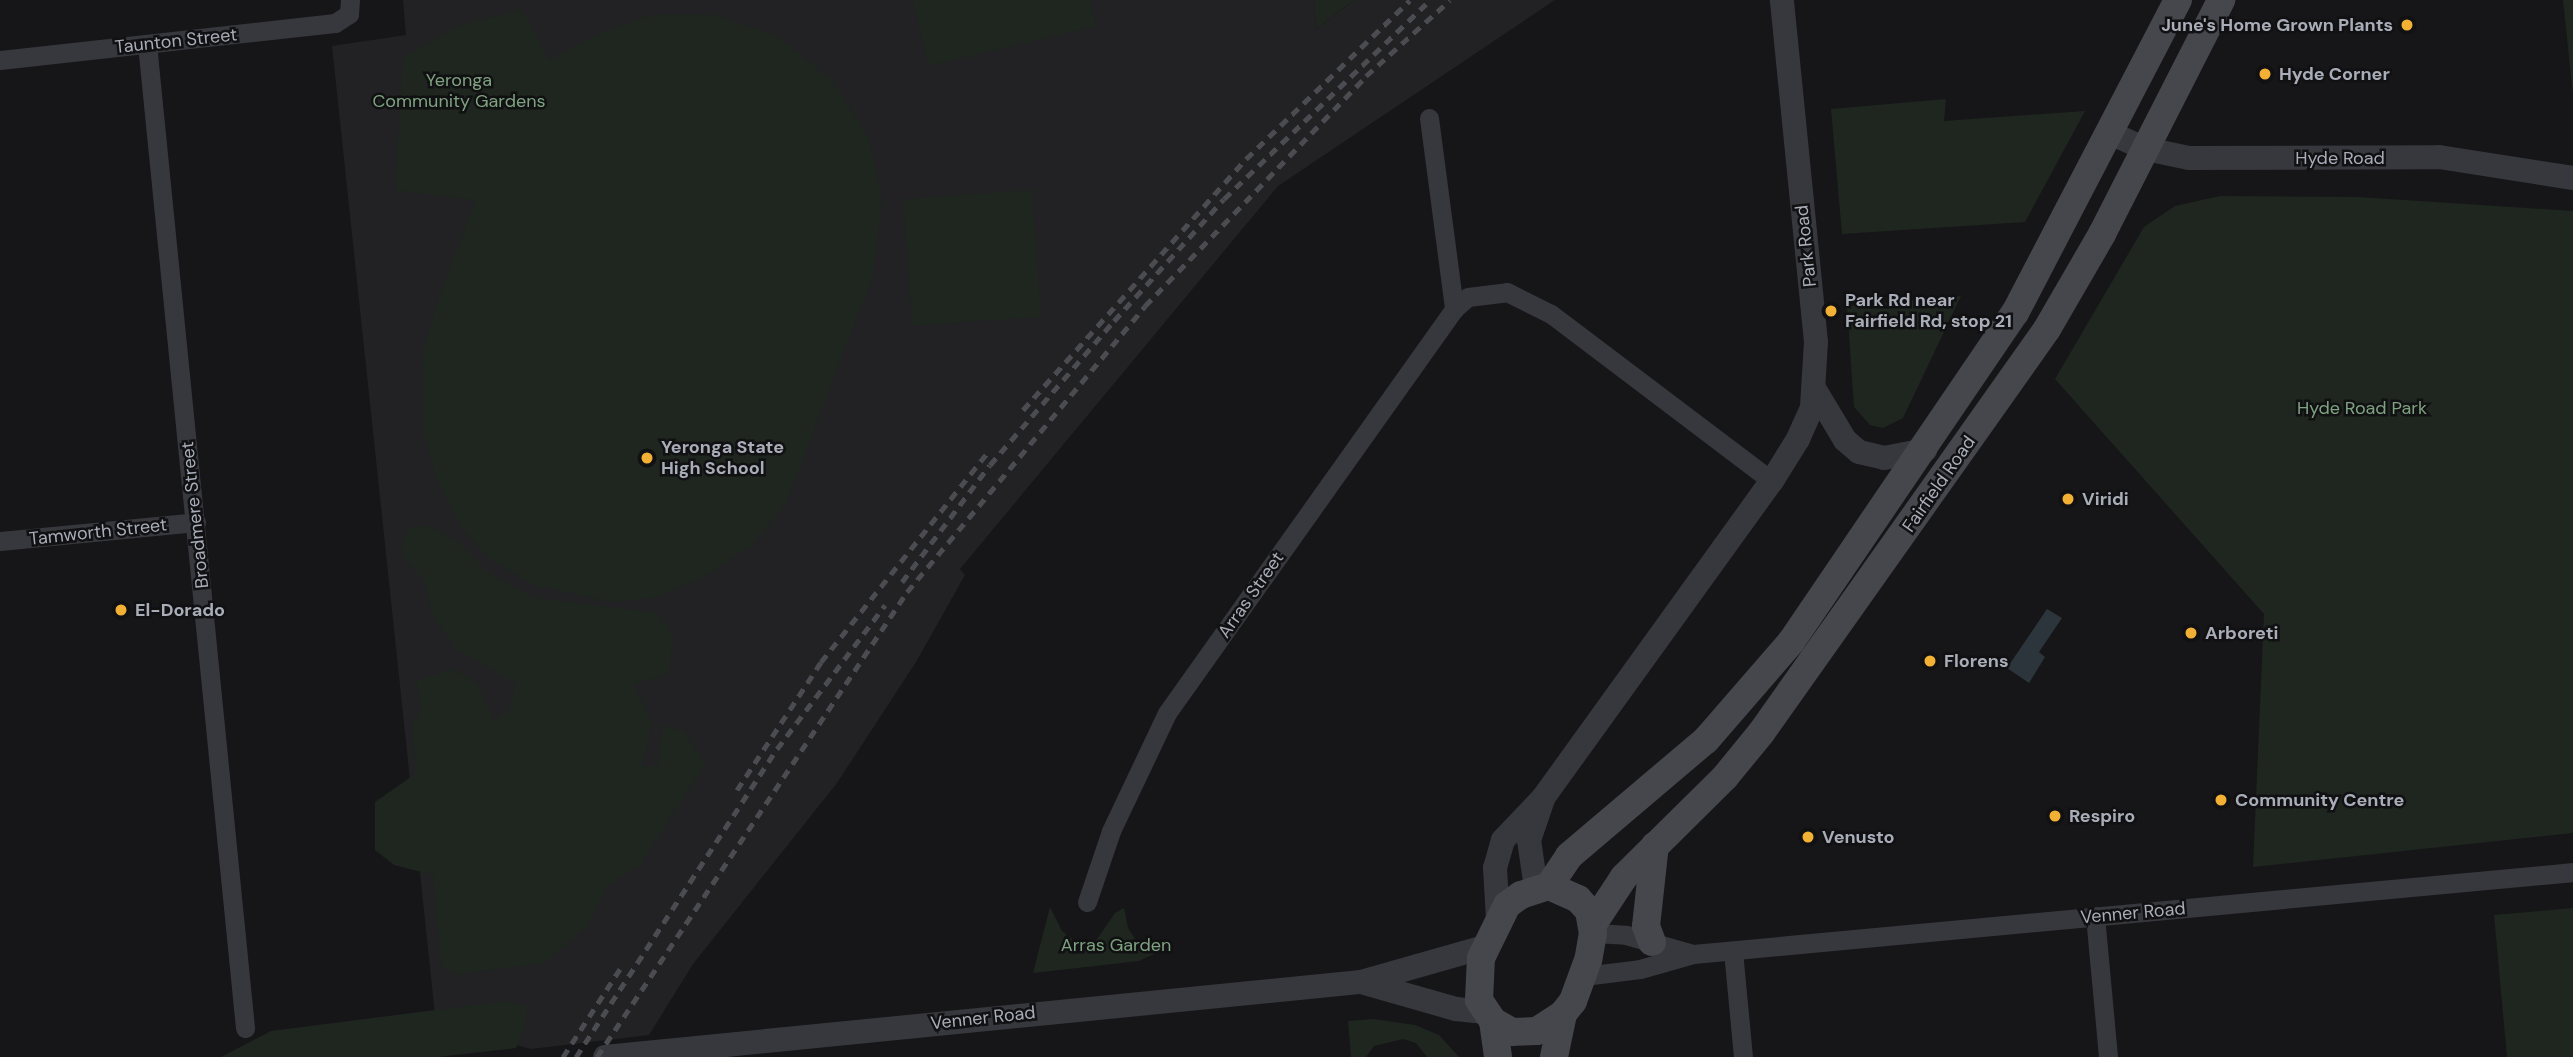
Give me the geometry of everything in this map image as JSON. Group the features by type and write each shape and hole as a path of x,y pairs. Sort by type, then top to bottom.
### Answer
{"main road":[{"name":"Fairfield Road","path":"1542,887 1569,856 1706,740 1754,689 1925,450 2015,313 2178,0"},
{"name":"Fairfield Road","path":"1593,928 1624,877 1725,777 1829,641 2048,329 2146,149 2221,0"},
{"path":"1652,942 1646,926 1656,845"},
{"path":"1498,1057 1489,1017 1477,985 1485,947 1507,905 1542,887 1578,898 1593,928 1584,976 1563,1014 1554,1057"},
{"path":"1489,1017 1512,1032 1524,1032 1537,1031 1563,1014"}],"street":[{"name":"Park Road","path":"1772,481 1798,439 1815,390 1816,342 1782,0"},
{"name":"Taunton Street","path":"0,60 335,23 349,7"},
{"name":"Broadmere Street","path":"147,44 245,1028"},
{"path":"1429,118 1454,309"},
{"name":"Hyde Road","path":"2110,133 2146,149 2189,158 2438,157 2573,178"},
{"name":"Arras Street","path":"1087,902 1111,831 1167,713 1454,309 1468,297 1507,292 1551,314 1772,481"},
{"path":"1815,390 1845,440 1859,452 1884,458 1925,450"},
{"path":"1498,919 1497,854 1517,821 1543,798 1772,481"},
{"name":"Tamworth Street","path":"0,541 196,522"},
{"path":"1542,887 1528,840 1543,798"},
{"name":"Venner Road","path":"1584,976 1640,969 1693,954 2573,872"},
{"path":"2095,916 2108,1057"},
{"name":"Venner Road","path":"1593,928 1693,954"},
{"name":"Venner Road","path":"606,1057 1361,982 1408,965 1485,947"},
{"path":"1733,951 1743,1057"},
{"name":"Venner Road","path":"1361,982 1489,1017"}],"shaded area":[{"name":"Yeronga State High School","path":"403,0 1314,0 1316,29 1354,0 1555,0 1278,186 960,569 965,575 916,662 837,783 693,964 649,1035 531,1049 513,1044 439,1052 332,46 406,35"},
{"path":"2047,609 2062,618 2039,652 2045,657 2029,683 2007,668"}],"green space":[{"path":"913,0 1090,0 1096,26 929,66"},
{"path":"1314,0 1354,0 1316,29"},
{"path":"2563,0 2573,0 2573,95"},
{"name":"Yeronga Community Gardens","path":"522,10 550,60 596,35 653,14 717,15 775,35 833,81 869,138 882,200 873,276 785,505 752,545 705,577 657,597 611,602 534,585 490,559 462,528 437,481 423,429 422,355 439,297 476,200 395,190 403,58 459,25"},
{"path":"1946,99 1944,121 2085,111 2025,222 1842,234 1831,109"},
{"path":"1032,190 1041,317 912,326 903,199"},
{"name":"Hyde Road Park","path":"2220,196 2358,197 2573,211 2573,833 2253,867 2264,614 2055,379 2144,227 2175,206"},
{"path":"1961,296 1903,418 1883,428 1870,425 1854,407 1847,306"},
{"path":"426,525 454,539 487,572 532,597 656,613 673,635 669,674 634,684 652,722 642,767 658,765 663,725 684,731 705,765 640,865 609,885 587,926 545,963 456,975 441,965 433,875 394,865 375,850 375,802 415,774 413,723 422,709 416,681 453,669 478,684 494,722 510,708 516,684 457,649 432,614 425,582 401,552 408,528"},
{"name":"Arras Garden","path":"1050,907 1062,931 1075,941 1095,942 1115,913 1124,908 1128,928 1139,945 1154,954 1139,961 1033,973"},
{"path":"2573,908 2573,1057 2507,1057 2494,915"},
{"path":"506,1001 527,1006 525,1027 516,1048 438,1057 221,1057 271,1031"},
{"path":"1374,1019 1415,1025 1439,1035 1459,1057 1427,1057 1416,1043 1403,1039 1374,1046 1366,1057 1351,1057 1348,1021"}],"railway":[{"path":"1023,410 1246,159 1410,0"},
{"path":"902,582 990,465 1224,199 1430,0"},
{"path":"597,1057 907,592 1145,306 1366,76 1450,0"},
{"path":"737,790 821,662 987,453"},
{"path":"576,1057 777,749 885,605"},
{"path":"563,1057 620,969"}],"place":[{"name":"June's Home Grown Plants","path":"2407,25"},
{"name":"Hyde Corner","path":"2265,74"},
{"name":"Park Rd near Fairfield Rd, stop 21","path":"1831,311"},
{"name":"Yeronga State High School","path":"647,458"},
{"name":"Viridi","path":"2068,499"},
{"name":"El-Dorado","path":"121,610"},
{"name":"Arboreti","path":"2191,633"},
{"name":"Florens","path":"1930,661"},
{"name":"Community Centre","path":"2221,800"},
{"name":"Respiro","path":"2055,816"},
{"name":"Venusto","path":"1808,837"}]}
